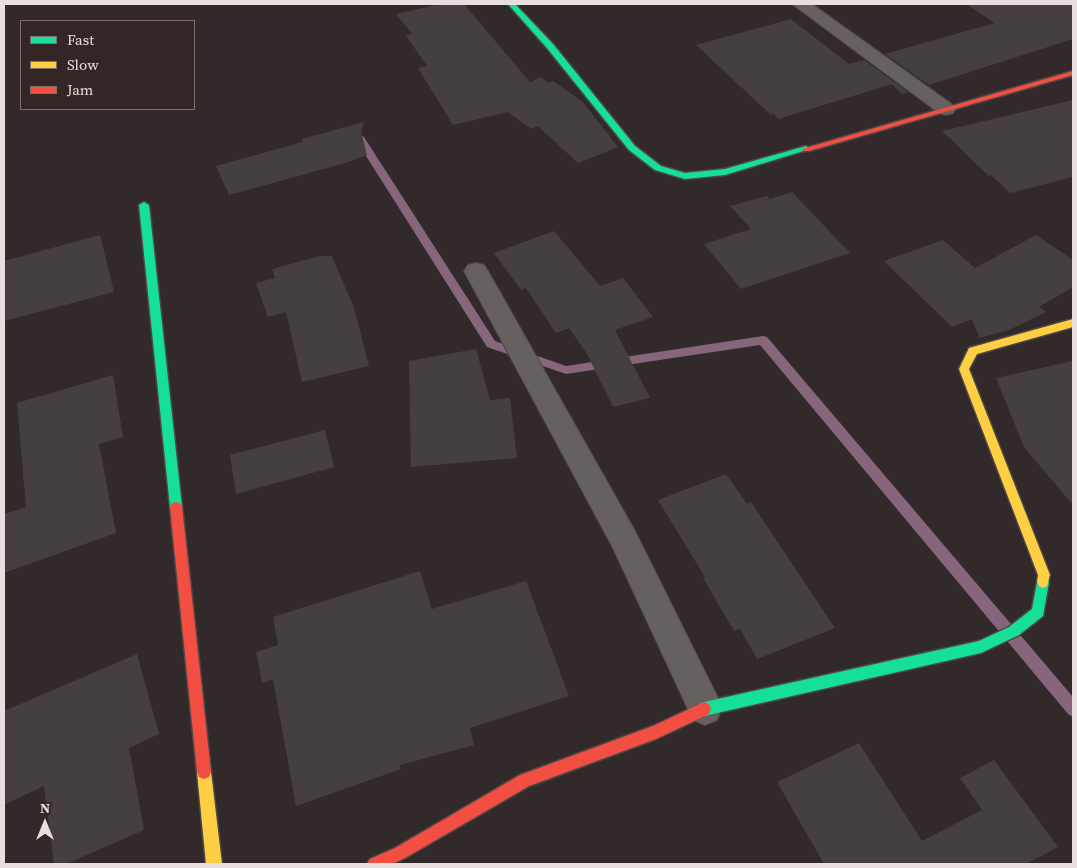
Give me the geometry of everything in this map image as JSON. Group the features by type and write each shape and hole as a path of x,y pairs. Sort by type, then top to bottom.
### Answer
{"street":[{"path":"511,4 550,46 632,148 658,168 685,176 725,172 1073,73"},
{"path":"801,4 946,109"},
{"path":"144,205 214,864"},
{"path":"476,271 624,540 705,708"},
{"path":"375,864 400,852 525,780 656,732 705,708 981,647 1014,631 1038,612 1044,575 964,369 973,351 1073,323"}],"building":[{"path":"440,4 464,4 530,82 541,77 548,83 553,81 583,102 618,147 578,163 538,126 531,129 508,112 453,125 418,68 427,66 406,36 412,34 396,14"},
{"path":"966,4 1073,4 1073,39 929,85 885,54 995,23"},
{"path":"791,19 849,64 864,60 908,92 902,94 892,84 778,119 774,114 771,115 696,45"},
{"path":"1073,100 1073,177 1010,193 991,175 989,176 942,131"},
{"path":"364,122 361,131 367,155 345,163 229,195 216,166 303,142 302,139"},
{"path":"792,192 850,253 741,289 704,244 751,229 730,206 767,196 770,199"},
{"path":"554,231 600,286 623,278 653,317 615,330 650,398 613,407 587,354 569,328 556,333 526,288 521,290 494,253"},
{"path":"100,235 114,292 4,321 4,261"},
{"path":"1036,235 1073,260 1073,287 1039,307 1046,312 1009,330 980,338 972,319 952,327 884,261 943,240 975,268"},
{"path":"320,256 332,256 354,308 369,366 302,382 286,312 268,317 256,283 275,278 272,269"},
{"path":"476,349 490,400 510,398 517,458 411,467 409,361"},
{"path":"1073,361 1073,505 1024,447 996,378"},
{"path":"113,375 123,437 99,444 116,533 4,573 4,514 26,507 17,403"},
{"path":"325,430 334,467 236,494 230,455"},
{"path":"726,474 747,504 751,502 835,628 757,659 740,629 734,631 703,578 705,577 658,500"},
{"path":"420,571 432,609 526,581 569,696 470,728 474,745 400,765 401,769 296,806 273,679 262,683 256,652 278,645 273,617"},
{"path":"137,654 159,734 129,748 144,830 66,864 54,864 44,786 4,805 4,711"},
{"path":"859,743 922,841 982,810 960,778 994,760 1058,847 1026,864 824,864 777,782"}],"waterway":[{"path":"359,137 491,344 566,370 763,340 1073,709"}],"traffic: fast":[{"path":"511,4 550,46 632,148 658,168 685,176 725,172 806,149"},
{"path":"144,205 176,507"},
{"path":"704,709 981,647 1014,631 1038,612 1043,582"}],"traffic: slow":[{"path":"1043,582 1044,575 964,369 973,351 1073,323"},
{"path":"204,772 214,864"}],"traffic: jam":[{"path":"806,149 1073,73"},
{"path":"176,507 204,772"},
{"path":"375,864 400,853 525,780 656,732 704,709"}]}
